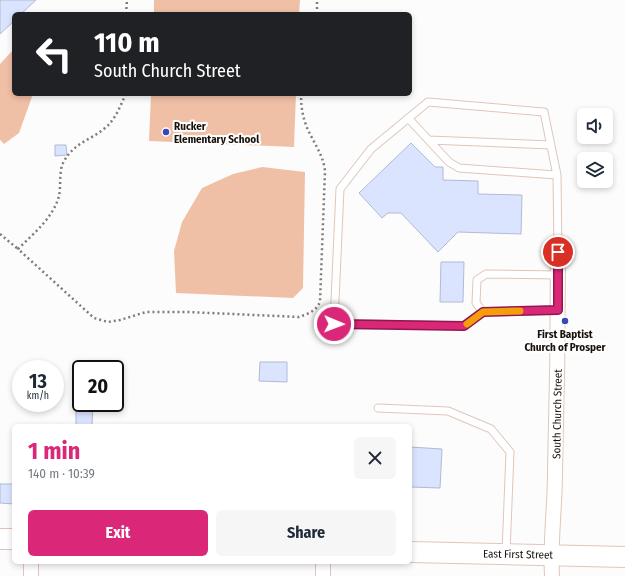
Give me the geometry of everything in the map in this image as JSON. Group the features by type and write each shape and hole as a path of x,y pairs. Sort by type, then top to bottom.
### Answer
{"street":[{"name":"South Church Street","path":"552,576 551,554 555,475 558,252"},
{"path":"0,539 12,539"},
{"name":"East First Street","path":"412,552 625,556"},
{"path":"31,576 32,564"},
{"path":"323,564 323,576"}],"lane":[{"path":"558,252 557,175 544,112 428,102 371,149 340,188 334,324 464,326 483,312 558,310"},
{"path":"408,118 449,162 459,168 557,175"},
{"path":"429,140 551,146"},
{"path":"483,312 476,303 477,280 486,274 558,276"},
{"path":"378,408 448,411 491,429 510,452 506,553"}],"path":[{"path":"126,12 127,0"},
{"path":"317,0 317,12"},
{"path":"18,249 41,226 54,210 59,195 63,164 76,146 105,128 114,118 125,96"},
{"path":"0,234 94,318 108,322 146,312 188,312 299,317 307,315 319,306 320,301 325,171 324,160 306,125 301,107 301,96"}],"shaded area":[{"path":"154,0 300,0 299,12 154,12"},
{"path":"12,51 12,96 32,96 19,133 4,144 0,140 0,64"},
{"path":"151,96 296,96 294,147 149,141"},
{"path":"262,167 305,172 303,288 293,298 176,293 174,251 182,222 202,188 233,174"}],"building":[{"path":"0,0 36,0 23,12 12,12 12,23 0,34"},
{"path":"411,143 435,167 443,167 443,180 478,181 478,194 522,195 521,234 458,232 438,252 401,213 388,213 382,218 359,193"},
{"path":"55,145 66,145 67,155 55,156"},
{"path":"441,262 464,262 463,302 440,302"},
{"path":"260,362 287,362 287,382 259,381"},
{"path":"76,412 93,412 92,424 76,424"},
{"path":"412,447 442,449 440,488 412,487"},
{"path":"0,484 12,484 12,504 0,503"}],"slow traffic":[{"path":"467,324 483,312 520,311"}],"place":[{"name":"Rucker Elementary School","path":"166,132"},
{"name":"First Baptist Church of Prosper","path":"565,321"}],"route":[{"path":"334,324 464,326 483,312 558,310 558,252"}]}
